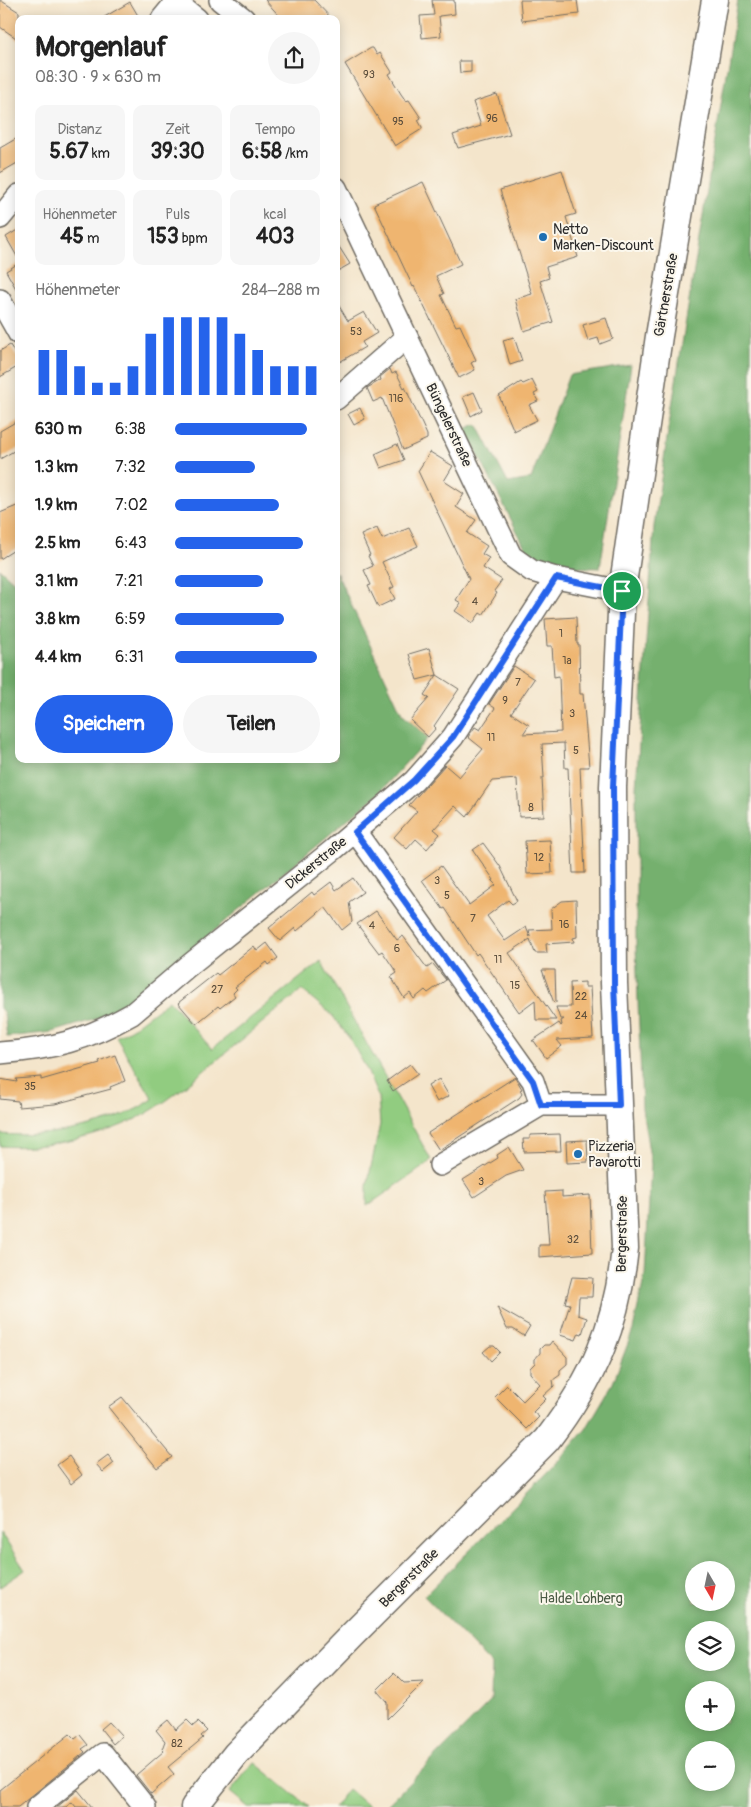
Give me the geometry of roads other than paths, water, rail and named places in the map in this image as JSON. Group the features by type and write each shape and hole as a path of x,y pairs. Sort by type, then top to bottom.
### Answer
{"main road":[{"name":"Gärtnerstraße","path":"622,591 659,336 715,0"},
{"name":"Bergerstraße","path":"194,1807 236,1754 547,1440 580,1394 610,1328 622,1274 625,1225 614,983 613,787 622,591"}],"street":[{"path":"220,0 239,15"},
{"path":"165,15 174,1 192,15"},
{"name":"Büngelerstraße","path":"340,196 511,556 532,571 556,578 622,591"},
{"path":"0,218 15,200"},
{"path":"0,300 15,327"},
{"path":"340,397 407,338"},
{"name":"Dickerstraße","path":"0,1053 51,1047 79,1040 105,1029 132,1014 355,832 414,780 453,737 556,578"},
{"path":"355,832 533,1081 541,1105"},
{"path":"440,1165 541,1105 619,1105"},
{"path":"37,1807 103,1754 145,1807"}],"place":[{"name":"Netto Marken-Discount","path":"543,237"},
{"name":"Pizzeria Pavarotti","path":"578,1154"}],"park label":[{"name":"Halde Lohberg","path":"581,1598"}]}
